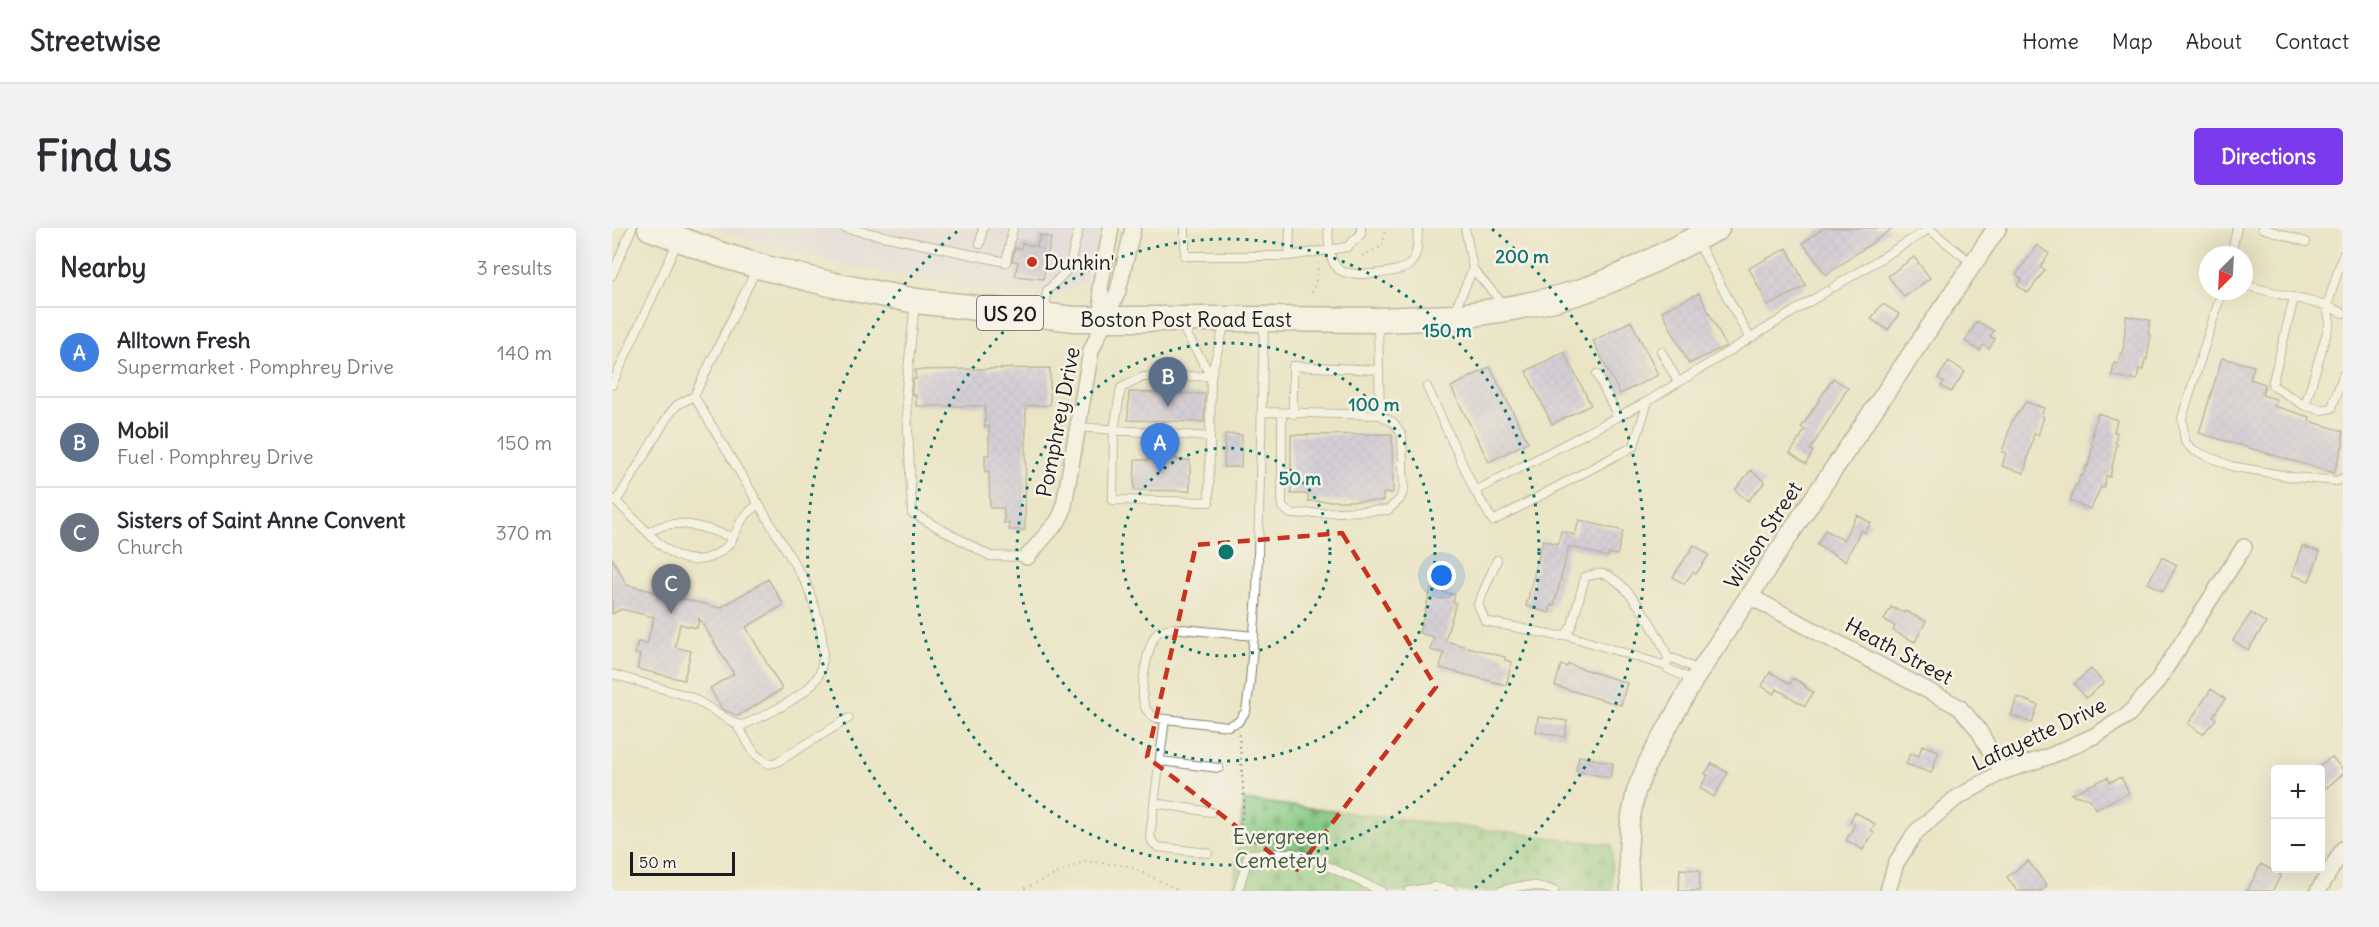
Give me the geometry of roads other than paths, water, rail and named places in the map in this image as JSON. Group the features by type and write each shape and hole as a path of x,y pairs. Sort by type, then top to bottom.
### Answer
{"main road":[{"name":"Boston Post Road East","path":"650,228 758,266 834,285 916,301 1044,316 1105,320 1264,318 1378,320 1452,317 1507,309 1578,292 1638,267 1706,233"}],"street":[{"path":"1105,320 1100,288 1111,228"},
{"name":"Pomphrey Drive","path":"1027,557 1058,521 1063,511 1091,351 1118,291 1133,228"},
{"name":"Wilson Street","path":"1630,891 1628,853 1630,822 1636,791 1648,762 1697,676 1749,596 1997,228"},
{"name":"Lafayette Drive","path":"1888,891 1896,863 1916,832 1955,799 2002,772 2050,756 2087,739 2128,715 2156,682 2244,547"},
{"name":"Heath Street","path":"1749,596 1959,707 1978,729 2002,772"},
{"path":"2318,891 2343,849"}],"lane":[{"path":"612,275 632,228"},
{"path":"844,228 1006,262 1013,228"},
{"path":"980,244 983,228"},
{"path":"1044,316 1047,291 1069,268 1079,228"},
{"path":"1185,228 1185,256 1289,256 1329,250 1347,247 1361,234 1361,228"},
{"path":"1289,256 1290,228"},
{"path":"1328,228 1329,250 1337,268 1346,274 1398,272 1410,266 1417,255 1418,228"},
{"path":"1465,228 1473,269 1507,309"},
{"path":"2233,246 2236,228"},
{"path":"2262,228 2306,242"},
{"path":"1475,491 1648,401 1928,229 1973,264"},
{"path":"1706,233 1749,337"},
{"path":"612,385 679,239"},
{"path":"2305,406 2330,322 2327,306 2343,255"},
{"path":"758,266 694,396 676,405 614,500 669,551 694,560 708,558 727,546 742,521 758,504"},
{"path":"1452,317 1473,269"},
{"path":"2253,287 2327,306 2343,313"},
{"path":"2294,298 2272,385 2305,406 2322,410 2332,408 2343,375"},
{"path":"2219,300 2182,418 2185,442 2193,450 2231,466 2293,477 2337,481 2343,478"},
{"name":"Pomphrey Drive","path":"916,301 906,389 912,513 990,556 1027,557"},
{"path":"1254,636 1172,628 1159,631 1150,646 1143,701 1149,715 1228,726 1238,722 1246,711 1254,636 1257,594 1264,318"},
{"path":"1178,319 1211,376"},
{"path":"1211,376 1143,377 1121,388 1114,430 1113,500 1209,502 1211,376 1226,319"},
{"path":"1378,320 1380,415"},
{"path":"1661,351 1678,382"},
{"path":"1293,414 1293,366 1379,370"},
{"path":"1597,374 1618,417"},
{"path":"1427,387 1475,491 1493,521 1634,446 1648,401"},
{"path":"612,674 691,697 736,724 743,725 811,686 820,672 823,640 814,603 806,583 694,396"},
{"path":"1262,412 1380,415 1394,423 1402,435 1404,489 1400,499 1388,510 1291,514 1282,507 1282,413"},
{"path":"1078,427 1210,437"},
{"path":"648,533 664,525 684,524 703,527 733,537"},
{"path":"1497,560 1478,604 1485,621 1558,636 1566,635 1667,662 1675,658 1697,676"},
{"path":"1566,635 1572,625 1585,577 1604,574 1615,579 1654,626 1667,662"},
{"path":"736,724 755,754 768,764 777,762 849,718"},
{"path":"1165,719 1150,836 1158,847 1208,853"},
{"path":"1160,761 1219,768"},
{"path":"1154,803 1211,812"},
{"path":"1238,891 1249,854 1292,853 1321,861 1381,891"},
{"path":"1501,891 1540,886 1554,891"},
{"path":"1409,891 1435,887 1452,891"}],"place":[{"name":"Dunkin'","path":"1032,262"},
{"name":"Mobil","path":"1168,407"},
{"name":"Alltown Fresh","path":"1160,473"},
{"name":"Sisters of Saint Anne Convent","path":"671,614"}],"park label":[{"name":"Evergreen Cemetery","path":"1281,848"}]}
